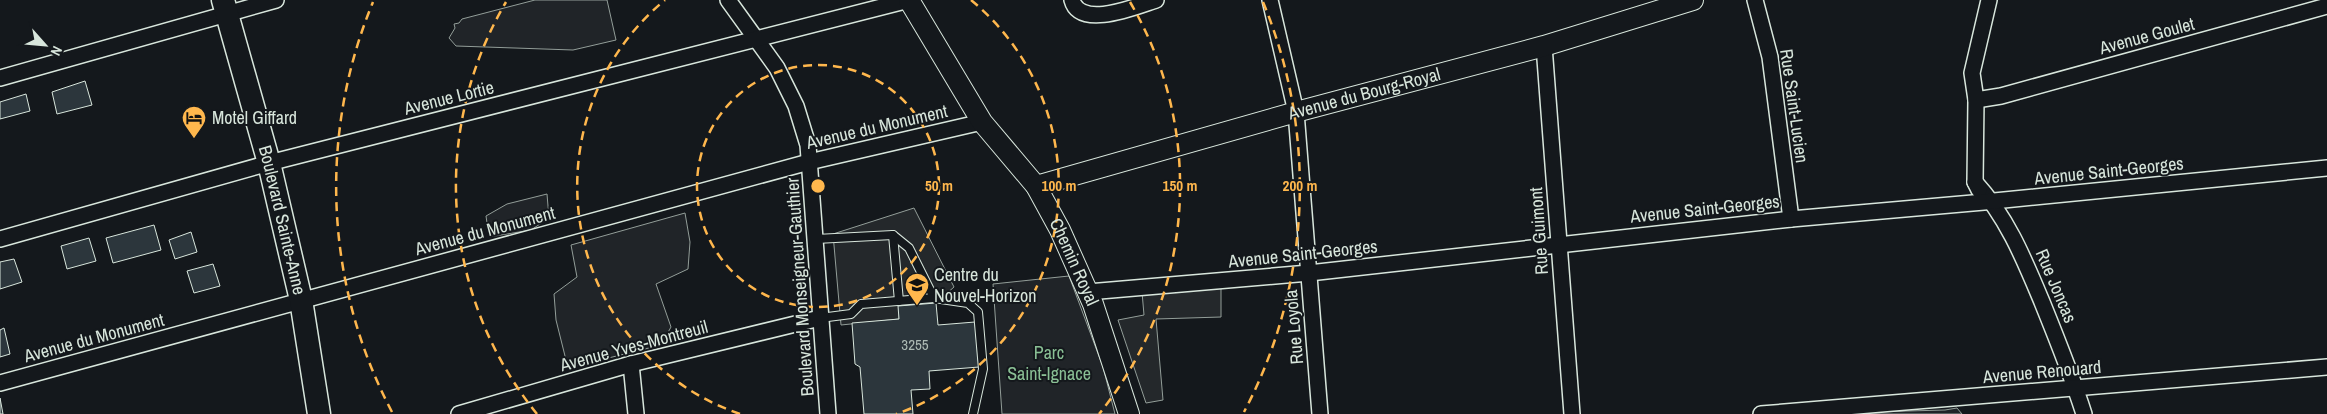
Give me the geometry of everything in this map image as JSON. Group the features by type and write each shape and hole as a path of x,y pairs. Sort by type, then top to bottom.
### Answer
{"main road":[{"name":"Boulevard Sainte-Anne","path":"225,7 269,164 301,300 320,414"}],"street":[{"path":"0,78 225,7 276,0"},
{"name":"Boulevard Monseigneur-Gauthier","path":"728,0 777,68 796,106 808,145 828,414"},
{"name":"Avenue Lortie","path":"0,240 269,164 909,0"},
{"name":"Chemin Royal","path":"909,0 982,122 1036,186 1088,292 1129,414"},
{"path":"1072,0 1074,5 1083,13 1098,16 1156,0"},
{"name":"Rue Loyola","path":"1270,0 1296,112 1320,414"},
{"name":"Avenue du Bourg-Royal","path":"1036,186 1296,112 1544,46 1693,0"},
{"name":"Rue Saint-Lucien","path":"1755,0 1770,57 1791,219"},
{"name":"Rue Joncas","path":"1989,0 1972,73 1976,100 1975,182 2020,250 2076,388 2084,414"},
{"name":"Avenue Goulet","path":"1976,100 2001,96 2327,6"},
{"name":"Rue Guimont","path":"1544,46 1572,414"},
{"name":"Avenue du Monument","path":"0,383 809,162 982,122"},
{"name":"Avenue Saint-Georges","path":"1088,292 1309,273 1791,219 1989,202 2327,168"},
{"name":"Avenue Yves-Montreuil","path":"460,414 631,364 820,318"},
{"path":"631,364 636,414"},
{"name":"Avenue Renouard","path":"1761,414 2327,367"}],"lane":[{"path":"816,239 894,235 909,248 934,298"},
{"path":"894,235 899,301"},
{"path":"820,318 851,314 861,304 934,298 968,303 978,312 984,370 973,414"}],"green space":[{"path":"535,0 607,0 616,40 573,50 456,46 449,38 455,28 454,24 459,23 462,19"},
{"path":"547,194 549,218 531,230 489,237 486,216 507,204"},
{"path":"685,213 690,242 688,269 656,284 671,327 661,345 568,368 556,320 554,294 577,277 571,245"},
{"name":"Parc Saint-Ignace","path":"1069,276 1103,367 1115,414 1002,414 993,284"},
{"path":"1957,408 1962,414 1793,414 1945,410"}],"shaded area":[{"path":"914,208 954,287 936,303 899,306 899,319 841,325 833,234"},
{"path":"1221,287 1221,317 1156,319 1163,400 1146,403 1118,320 1144,315 1142,292"}],"building":[{"path":"85,81 92,105 57,114 52,92"},
{"path":"26,94 30,111 0,119 0,102"},
{"path":"154,225 161,250 113,263 106,238"},
{"path":"191,232 197,252 175,259 169,240"},
{"path":"89,238 96,261 67,269 61,246"},
{"path":"14,259 22,282 0,289 0,262"},
{"path":"213,264 220,286 194,293 187,271"},
{"name":"Centre du Nouvel-Horizon","path":"936,303 938,325 975,322 979,367 929,371 930,389 911,390 913,414 864,414 860,367 855,364 852,323 899,319 898,306"},
{"path":"4,328 10,354 0,357 0,330"},
{"path":"0,398 3,414 0,414"}],"place":[{"name":"Motel Giffard","path":"194,139"},
{"name":"Centre du Nouvel-Horizon","path":"917,306"}]}
